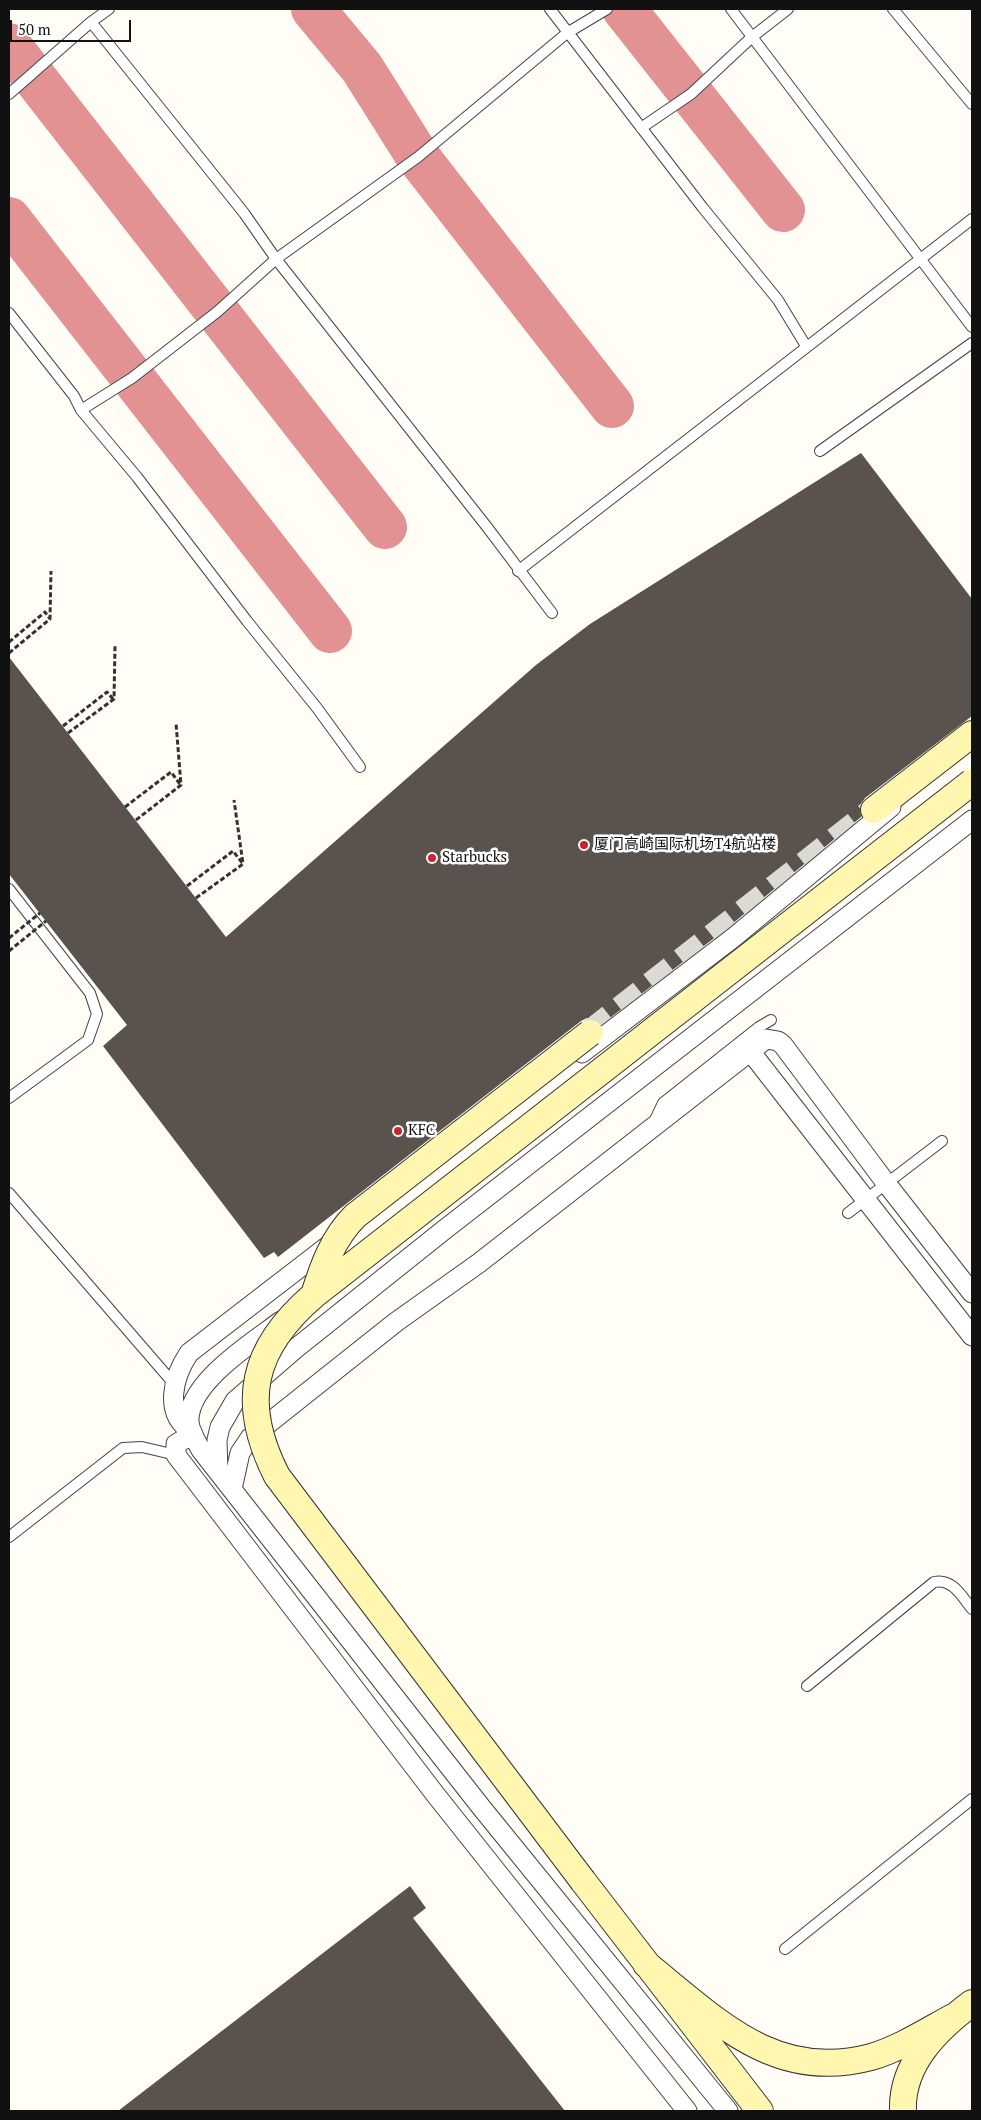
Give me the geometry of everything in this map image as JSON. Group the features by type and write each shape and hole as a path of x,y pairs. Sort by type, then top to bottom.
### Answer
{"street":[{"path":"874,810 972,734"},
{"path":"728,2111 481,1807 201,1450 192,1433 177,1417 173,1402 175,1385 183,1362 199,1344 733,938 972,739"},
{"path":"760,2111 583,1882 277,1476 267,1457 257,1422 255,1401 257,1381 263,1358 276,1334 293,1313 314,1295 972,782"},
{"path":"192,1433 190,1416 196,1397 229,1361 972,792"},
{"path":"218,1470 217,1440 220,1427 234,1401 295,1349 444,1230 972,820"},
{"path":"314,1295 332,1246 343,1228 354,1216 590,1033"},
{"path":"232,1489 240,1453 250,1438 396,1322 479,1263 652,1126 766,1039 778,1041 783,1045 886,1183 972,1292"},
{"path":"750,1050 972,1336"},
{"path":"192,1433 176,1444 176,1455 435,1794 687,2111"},
{"path":"646,1964 735,2035 769,2052 816,2063 848,2062 873,2056 963,2010"},
{"path":"903,2111 905,2086 917,2057 963,2010"}],"lane":[{"path":"9,94 91,22 109,9"},
{"path":"550,9 778,300 806,346"},
{"path":"81,410 132,378 217,312 276,259 418,157 567,33 607,9"},
{"path":"731,9 972,327"},
{"path":"642,128 691,94 752,37 788,9"},
{"path":"893,9 972,104"},
{"path":"91,22 244,213 276,259 324,317 414,437 487,526 518,571 552,613"},
{"path":"518,571 972,219"},
{"path":"9,313 74,396 81,410 137,477 247,621 262,636 318,708 360,767"},
{"path":"820,451 972,343"},
{"path":"9,889 90,993 97,1014 88,1040 9,1098"},
{"path":"652,1126 663,1103 770,1020"},
{"path":"848,1213 942,1141"},
{"path":"9,1193 175,1385"},
{"path":"9,1537 123,1448 142,1447 176,1455"},
{"path":"807,1686 934,1582 941,1580 952,1585 972,1609"},
{"path":"785,1949 972,1799"}],"path":[{"path":"9,653 50,619 51,570"},
{"path":"9,642 45,612 50,619"},
{"path":"114,646 114,699"},
{"path":"63,726 107,692 114,699"},
{"path":"68,733 114,699"},
{"path":"176,724 181,785"},
{"path":"125,807 171,772 181,785"},
{"path":"136,820 181,785"},
{"path":"234,800 243,864"},
{"path":"187,886 233,851 243,864"},
{"path":"196,898 243,864"},
{"path":"9,938 40,913"},
{"path":"9,951 46,921"}],"building":[{"name":"厦门高崎国际机场T4航站楼","path":"861,453 972,599 972,716 865,798 860,805 861,817 726,929 602,1024 595,1019 587,1018 581,1021 278,1257 274,1252 264,1258 103,1046 127,1025 9,874 9,657 226,937 536,665 590,624"},
{"path":"410,1886 426,1908 413,1918 565,2111 118,2111"}],"taxiway":[{"path":"313,9 362,68 418,157 612,406"},
{"path":"624,9 783,210"},
{"path":"9,45 385,527"},
{"path":"9,219 330,631"}],"tunnel":[{"path":"590,1033 874,810"}],"place":[{"name":"厦门高崎国际机场T4航站楼","path":"584,845"},
{"name":"Starbucks","path":"432,858"},
{"name":"KFC","path":"398,1131"}]}
